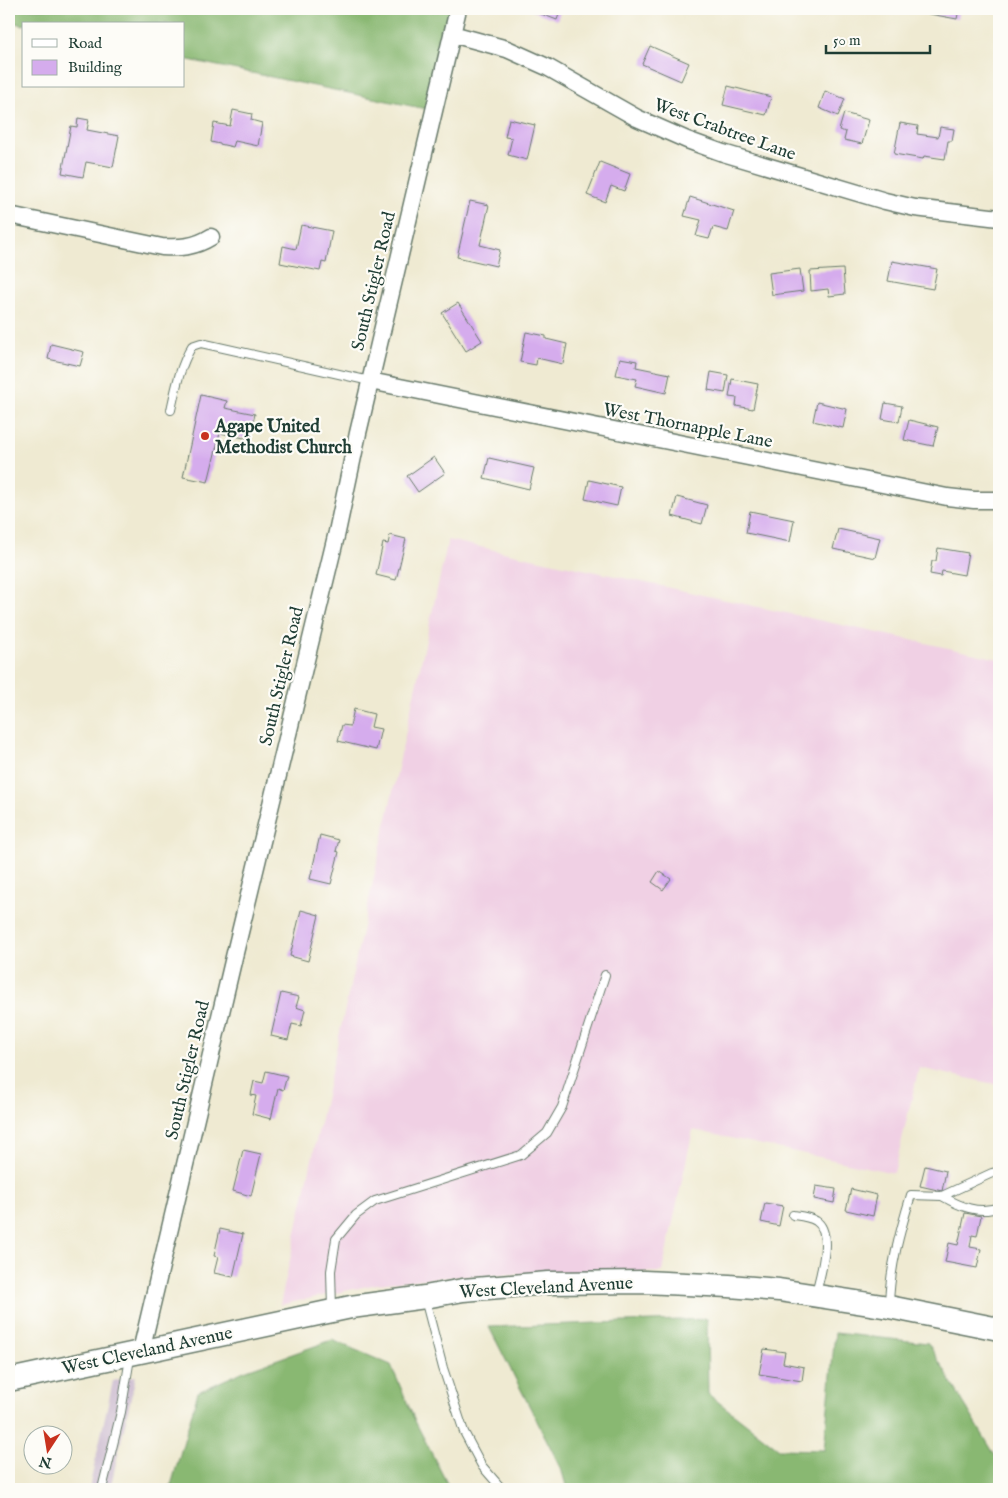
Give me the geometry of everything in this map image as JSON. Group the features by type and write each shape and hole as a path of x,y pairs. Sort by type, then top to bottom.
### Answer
{"main road":[{"name":"West Cleveland Avenue","path":"9,1380 351,1307 464,1290 548,1283 644,1282 729,1286 815,1295 889,1307 999,1329"}],"street":[{"name":"South Stigler Road","path":"136,1352 337,532 370,380 458,9"},
{"name":"West Crabtree Lane","path":"452,34 506,49 547,67 636,118 687,140 885,201 915,208 999,218"},
{"path":"9,215 162,247 192,246 212,237"},
{"name":"West Thornapple Lane","path":"370,380 742,457 947,497 999,500"}],"lane":[{"path":"171,410 178,375 186,357 192,346 201,343 370,380"},
{"path":"332,1311 331,1271 336,1239 356,1215 375,1201 521,1154 547,1133 562,1107 605,975"},
{"path":"942,1196 999,1171"},
{"path":"889,1307 898,1238 911,1195 942,1196 971,1209 995,1209 999,1207"},
{"path":"793,1215 815,1220 820,1224 823,1231 824,1255 815,1295"},
{"path":"425,1297 443,1368 464,1432 482,1466 500,1487 490,1489"},
{"path":"102,1489 136,1352"}],"shaded area":[{"path":"448,540 999,659 999,1085 919,1068 894,1173 693,1130 662,1272 536,1273 433,1278 377,1284 280,1305"},
{"path":"136,1376 110,1489 89,1489 113,1381"}],"green space":[{"path":"9,9 451,9 426,109 185,59 185,22 22,22 22,25 9,22"},
{"path":"707,1319 708,1394 779,1449 824,1450 835,1333 928,1343 999,1462 999,1489 567,1489 561,1468 489,1327"},
{"path":"332,1340 391,1365 416,1423 450,1489 170,1489 198,1392 244,1371"}],"building":[{"path":"528,9 561,9 557,20"},
{"path":"913,9 959,9 957,19 913,11"},
{"path":"650,46 689,63 681,81 642,64"},
{"path":"728,86 771,97 766,115 723,105"},
{"path":"825,91 845,99 838,116 819,108"},
{"path":"233,110 252,114 251,120 262,123 258,146 235,141 233,147 211,142 214,123 230,126"},
{"path":"844,113 869,120 862,144 844,140 846,132 839,130"},
{"path":"78,118 89,120 87,130 119,136 113,167 86,162 83,177 62,173 71,126 77,127"},
{"path":"509,119 535,125 527,160 508,155 512,138 505,137"},
{"path":"900,123 918,126 917,134 938,137 940,127 954,129 952,141 948,141 945,159 924,156 923,159 894,154"},
{"path":"600,162 630,174 624,191 611,186 605,202 587,195"},
{"path":"690,197 734,211 728,231 713,227 709,239 696,236 701,220 684,216"},
{"path":"470,201 489,205 480,245 500,250 496,266 457,257"},
{"path":"301,225 332,231 326,263 322,262 320,271 280,263 283,246 296,249"},
{"path":"892,261 937,269 933,289 888,281"},
{"path":"800,269 803,291 772,295 769,273"},
{"path":"843,269 845,294 829,296 828,289 811,291 810,271"},
{"path":"458,303 482,341 466,351 442,313"},
{"path":"526,332 546,336 546,339 567,344 563,364 537,358 536,365 520,362"},
{"path":"51,344 84,352 80,366 48,359"},
{"path":"620,358 637,361 636,367 670,374 666,393 635,386 637,379 616,375"},
{"path":"711,372 728,375 725,393 708,390"},
{"path":"732,379 758,384 753,409 736,406 737,398 729,397"},
{"name":"Agape United Methodist Church","path":"201,395 227,401 225,408 255,414 249,439 220,433 208,482 183,477"},
{"path":"817,402 847,409 843,428 813,421"},
{"path":"885,403 902,406 899,422 882,419"},
{"path":"909,420 938,427 933,446 904,440"},
{"path":"434,457 445,473 418,492 407,476"},
{"path":"489,458 534,468 529,489 484,478"},
{"path":"589,480 621,487 617,506 585,499"},
{"path":"677,497 707,505 702,524 672,516"},
{"path":"750,511 794,520 790,542 746,533"},
{"path":"838,529 880,538 875,558 833,549"},
{"path":"390,535 406,539 396,580 376,575 383,543 388,544"},
{"path":"938,548 968,553 964,575 942,571 941,576 930,574 932,561 936,561"},
{"path":"354,709 374,714 371,727 381,729 376,750 338,741 342,725 350,726"},
{"path":"320,835 339,840 336,851 339,852 331,884 310,879"},
{"path":"659,871 671,879 663,890 652,882"},
{"path":"301,910 319,915 308,961 290,956"},
{"path":"281,993 299,997 296,1007 305,1010 301,1026 292,1024 288,1040 271,1036"},
{"path":"266,1071 287,1076 283,1090 278,1088 271,1119 252,1114 256,1096 251,1095 254,1081 263,1083"},
{"path":"243,1150 261,1154 251,1196 233,1191"},
{"path":"925,1166 946,1171 942,1191 920,1186"},
{"path":"816,1186 836,1189 834,1203 814,1199"},
{"path":"851,1189 877,1195 873,1216 846,1210"},
{"path":"765,1203 783,1206 779,1226 761,1222"},
{"path":"965,1213 981,1216 977,1236 972,1235 970,1247 981,1249 977,1268 945,1262 949,1243 958,1245"},
{"path":"220,1229 243,1234 233,1277 214,1273 218,1257 214,1256"},
{"path":"764,1349 785,1352 783,1363 804,1367 802,1381 759,1374"}],"place":[{"name":"Agape United Methodist Church","path":"205,436"}]}
